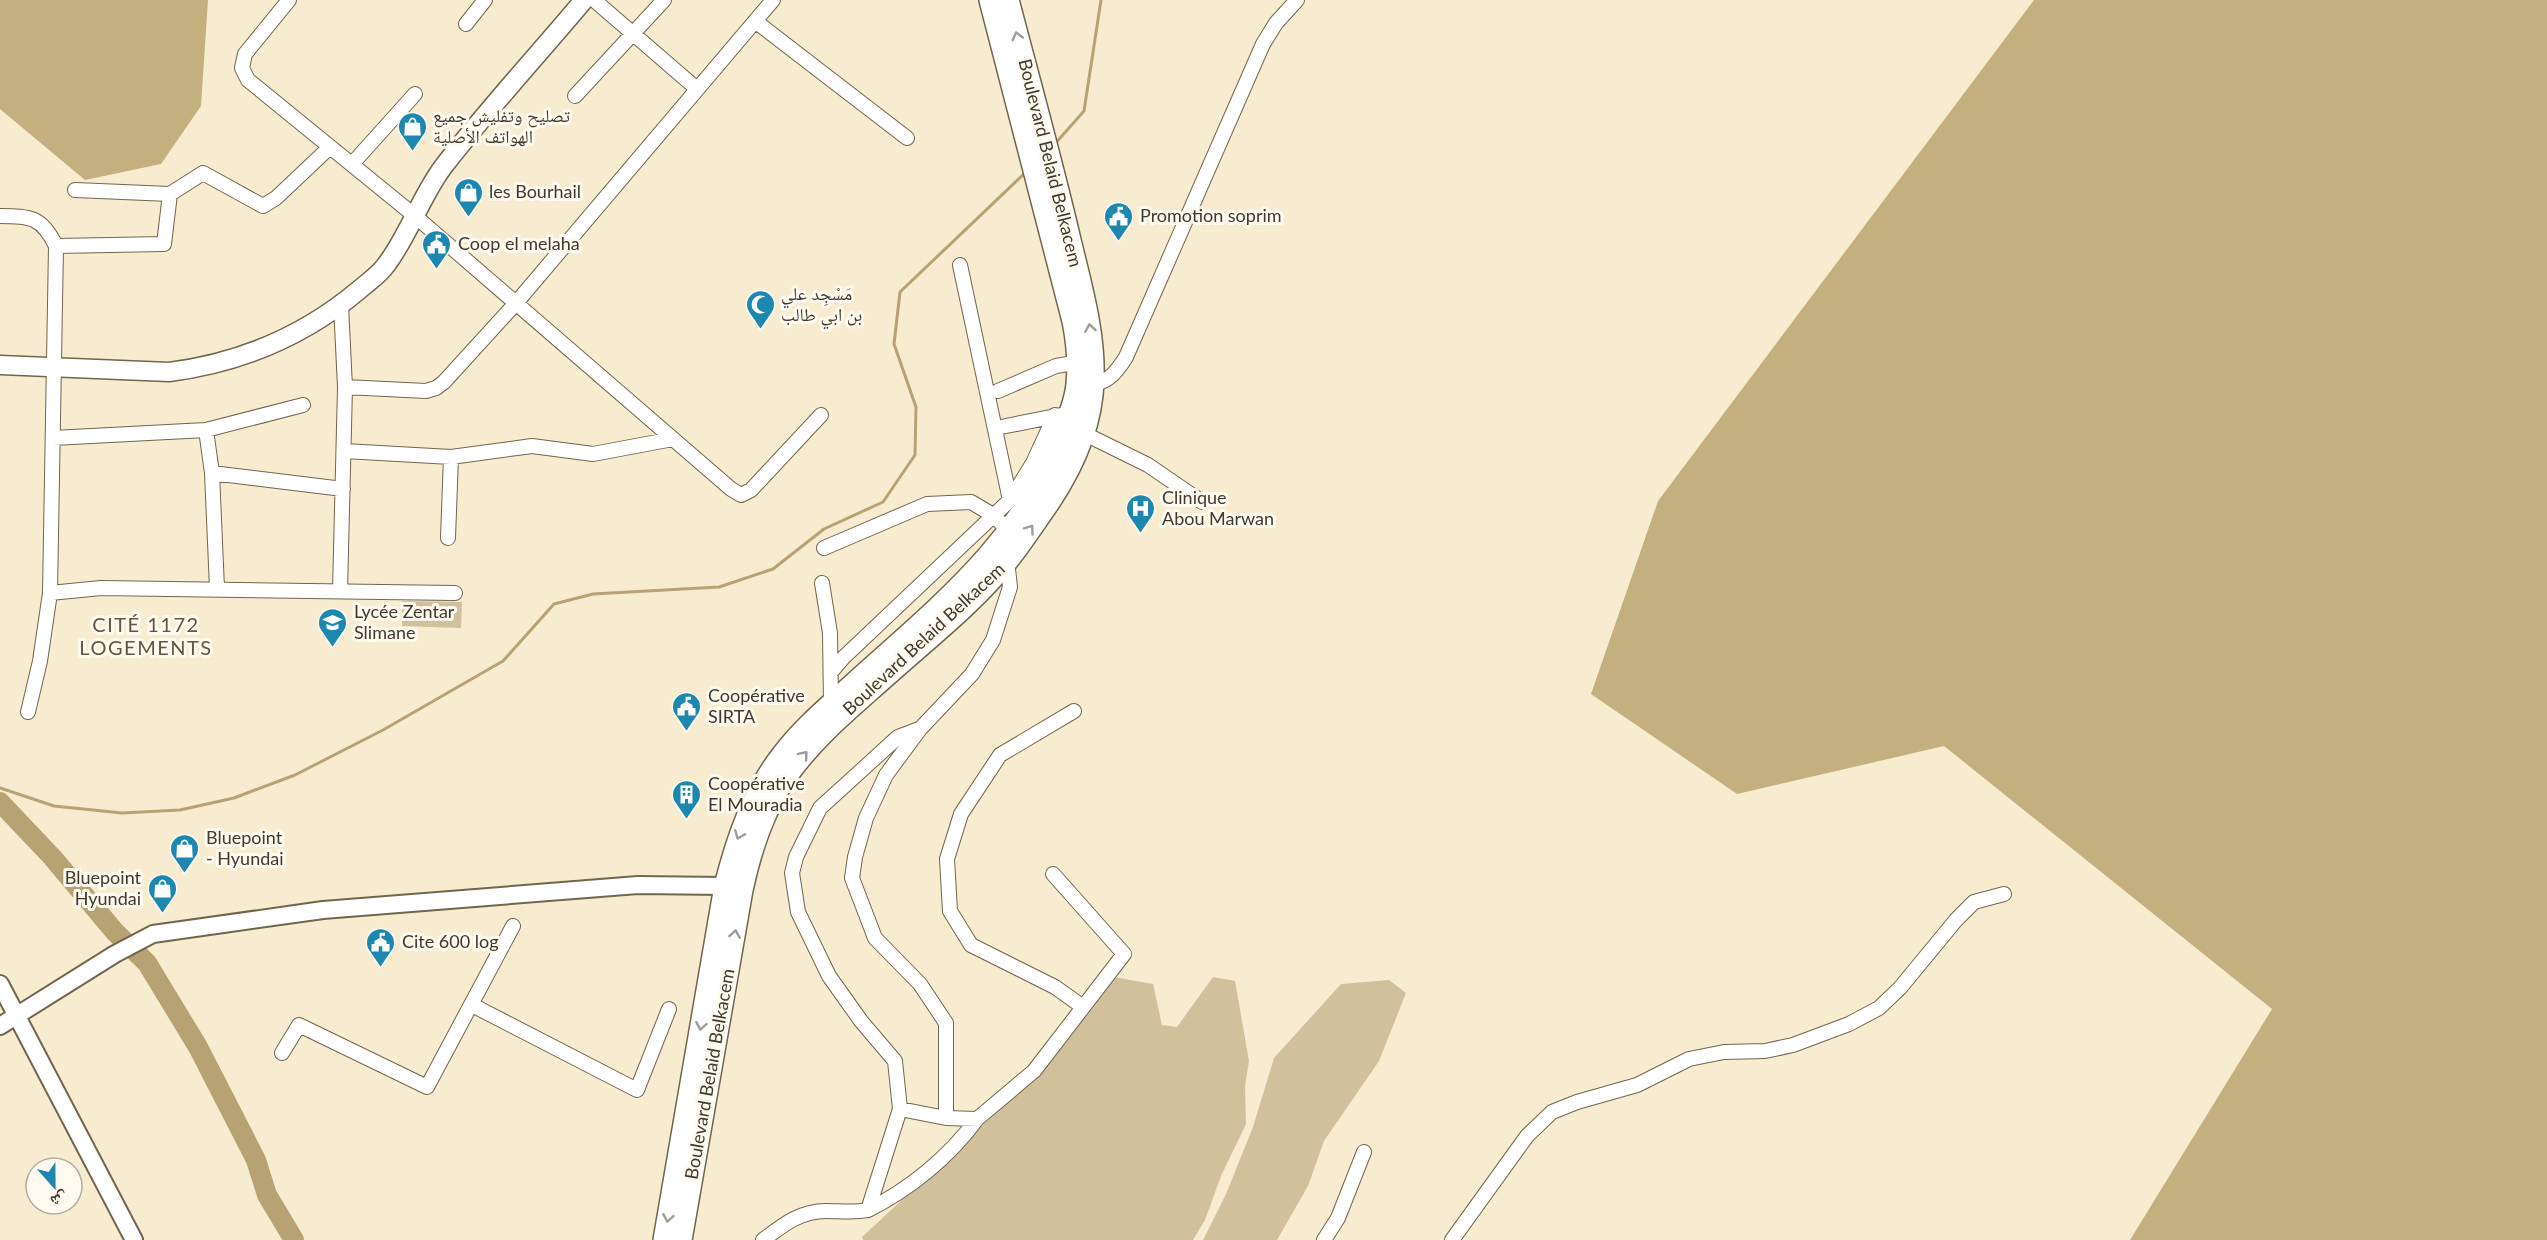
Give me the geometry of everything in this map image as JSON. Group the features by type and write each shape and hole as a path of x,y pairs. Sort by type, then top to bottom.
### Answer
{"main road":[{"path":"0,365 169,372 194,369 259,350 289,336 341,305 384,268 400,246 429,187 447,162 584,0"},
{"name":"Boulevard Belaid Belkacem","path":"990,0 1036,138"},
{"name":"Boulevard Belaid Belkacem","path":"681,1240 742,890 751,849 766,814 783,782 828,729 972,598 1007,561 1062,482 1083,433 1089,319 1036,138 1008,0"},
{"name":"Boulevard Belaid Belkacem","path":"664,1240 724,886 735,845 752,804 782,754 807,726 956,590 996,549 1045,476 1062,415 1085,384"}],"street":[{"path":"290,0 245,54 242,68 248,80 416,216 731,489 741,495 751,490 821,415"},
{"path":"466,24 485,0"},
{"path":"594,0 697,89"},
{"path":"575,96 664,0"},
{"path":"345,387 416,391 436,388 516,303 773,0"},
{"path":"1085,384 1114,375 1126,357 1263,44 1276,22 1297,0"},
{"path":"755,21 907,138"},
{"path":"352,164 415,94"},
{"path":"75,190 170,194 203,173 264,206 276,198 330,147"},
{"path":"56,246 164,244 170,194"},
{"path":"0,216 21,216 37,220 48,229 56,246 50,593 40,661 28,712"},
{"path":"960,265 1010,500"},
{"path":"340,591 345,387 341,305"},
{"path":"998,391 1046,370 1086,361"},
{"path":"53,438 206,430 303,405"},
{"path":"996,428 1062,415"},
{"path":"831,672 1010,500 1062,415"},
{"path":"206,430 212,473 217,588"},
{"path":"1083,433 1148,465 1202,502"},
{"path":"344,451 451,457 532,446 593,454 673,440"},
{"path":"447,538 451,457"},
{"path":"212,473 343,489"},
{"path":"824,549 927,504 971,502 993,515 1009,531"},
{"path":"946,1118 946,1023 920,984 875,938 852,878 855,857 866,818 886,776 920,729 972,674 993,640 1010,587 1007,561"},
{"path":"822,583 830,633 831,704"},
{"path":"50,593 101,588 455,593"},
{"path":"1074,711 1000,755 961,814 948,859 948,869 950,911 971,945 1055,987 1083,1007"},
{"path":"868,1210 900,1109 895,1061 861,1021 829,976 798,912 792,873 796,857 820,808 898,737 920,729"},
{"path":"763,1240 788,1221 804,1213 825,1211 852,1213 868,1210 896,1196 964,1137 977,1119 1034,1071 1124,954 1053,874"},
{"path":"0,1026 115,954 153,934 323,910 638,885 724,886"},
{"path":"1452,1240 1527,1136 1551,1112 1637,1085 1689,1059 1724,1052 1765,1052 1793,1046 1849,1024 1879,1008 1900,988 1956,920 1974,902 2004,894"},
{"path":"282,1053 299,1024 427,1087 513,926"},
{"path":"0,984 15,1017 134,1240"},
{"path":"472,1005 637,1090 669,1009"},
{"path":"900,1109 946,1118 977,1119"},
{"path":"1324,1240 1338,1218 1364,1152"}],"shaded area":[{"path":"0,0 208,0 201,106 161,164 85,180 0,109"},
{"path":"2034,0 2547,0 2547,1240 2130,1240 2272,1009 1944,746 1737,794 1591,694 1658,501"},
{"path":"402,601 462,602 461,628 402,626"},
{"path":"1108,976 1153,984 1162,1025 1177,1027 1213,977 1235,981 1249,1061 1245,1086 1246,1124 1221,1176 1205,1220 1193,1240 863,1240 862,1237 1044,1068"},
{"path":"1389,980 1406,993 1379,1061 1324,1141 1308,1186 1277,1240 1203,1240 1226,1194 1253,1127 1274,1058 1341,984"}],"waterway":[{"path":"1054,145 1084,111 1101,0"},
{"path":"0,788 54,806 122,813 180,810 234,798 295,775 383,730 503,661 554,604 593,594 719,587 773,569 824,529 883,502 915,455 916,407 894,344 900,292 1026,172"},
{"path":"0,802 53,858 115,932 147,963 198,1047 256,1160 267,1195 294,1240"}],"place":[{"name":"تصليح وتفليش جميع الهواتف الأصلية","path":"412,152"},
{"name":"les Bourhail","path":"468,218"},
{"name":"Promotion soprim","path":"1119,242"},
{"name":"Coop el melaha","path":"437,270"},
{"name":"مَسْجِد علي بن ابي طالب","path":"760,330"},
{"name":"Clinique Abou Marwan","path":"1141,534"},
{"name":"Lycée Zentar Slimane","path":"333,648"},
{"name":"Coopérative SIRTA","path":"687,732"},
{"name":"Coopérative El Mouradia","path":"687,820"},
{"name":"Bluepoint - Hyundai","path":"185,874"},
{"name":"Bluepoint Hyundai","path":"162,914"},
{"name":"Cite 600 log","path":"381,968"}],"district":[{"name":"CITÉ 1172 LOGEMENTS","path":"146,636"}]}
